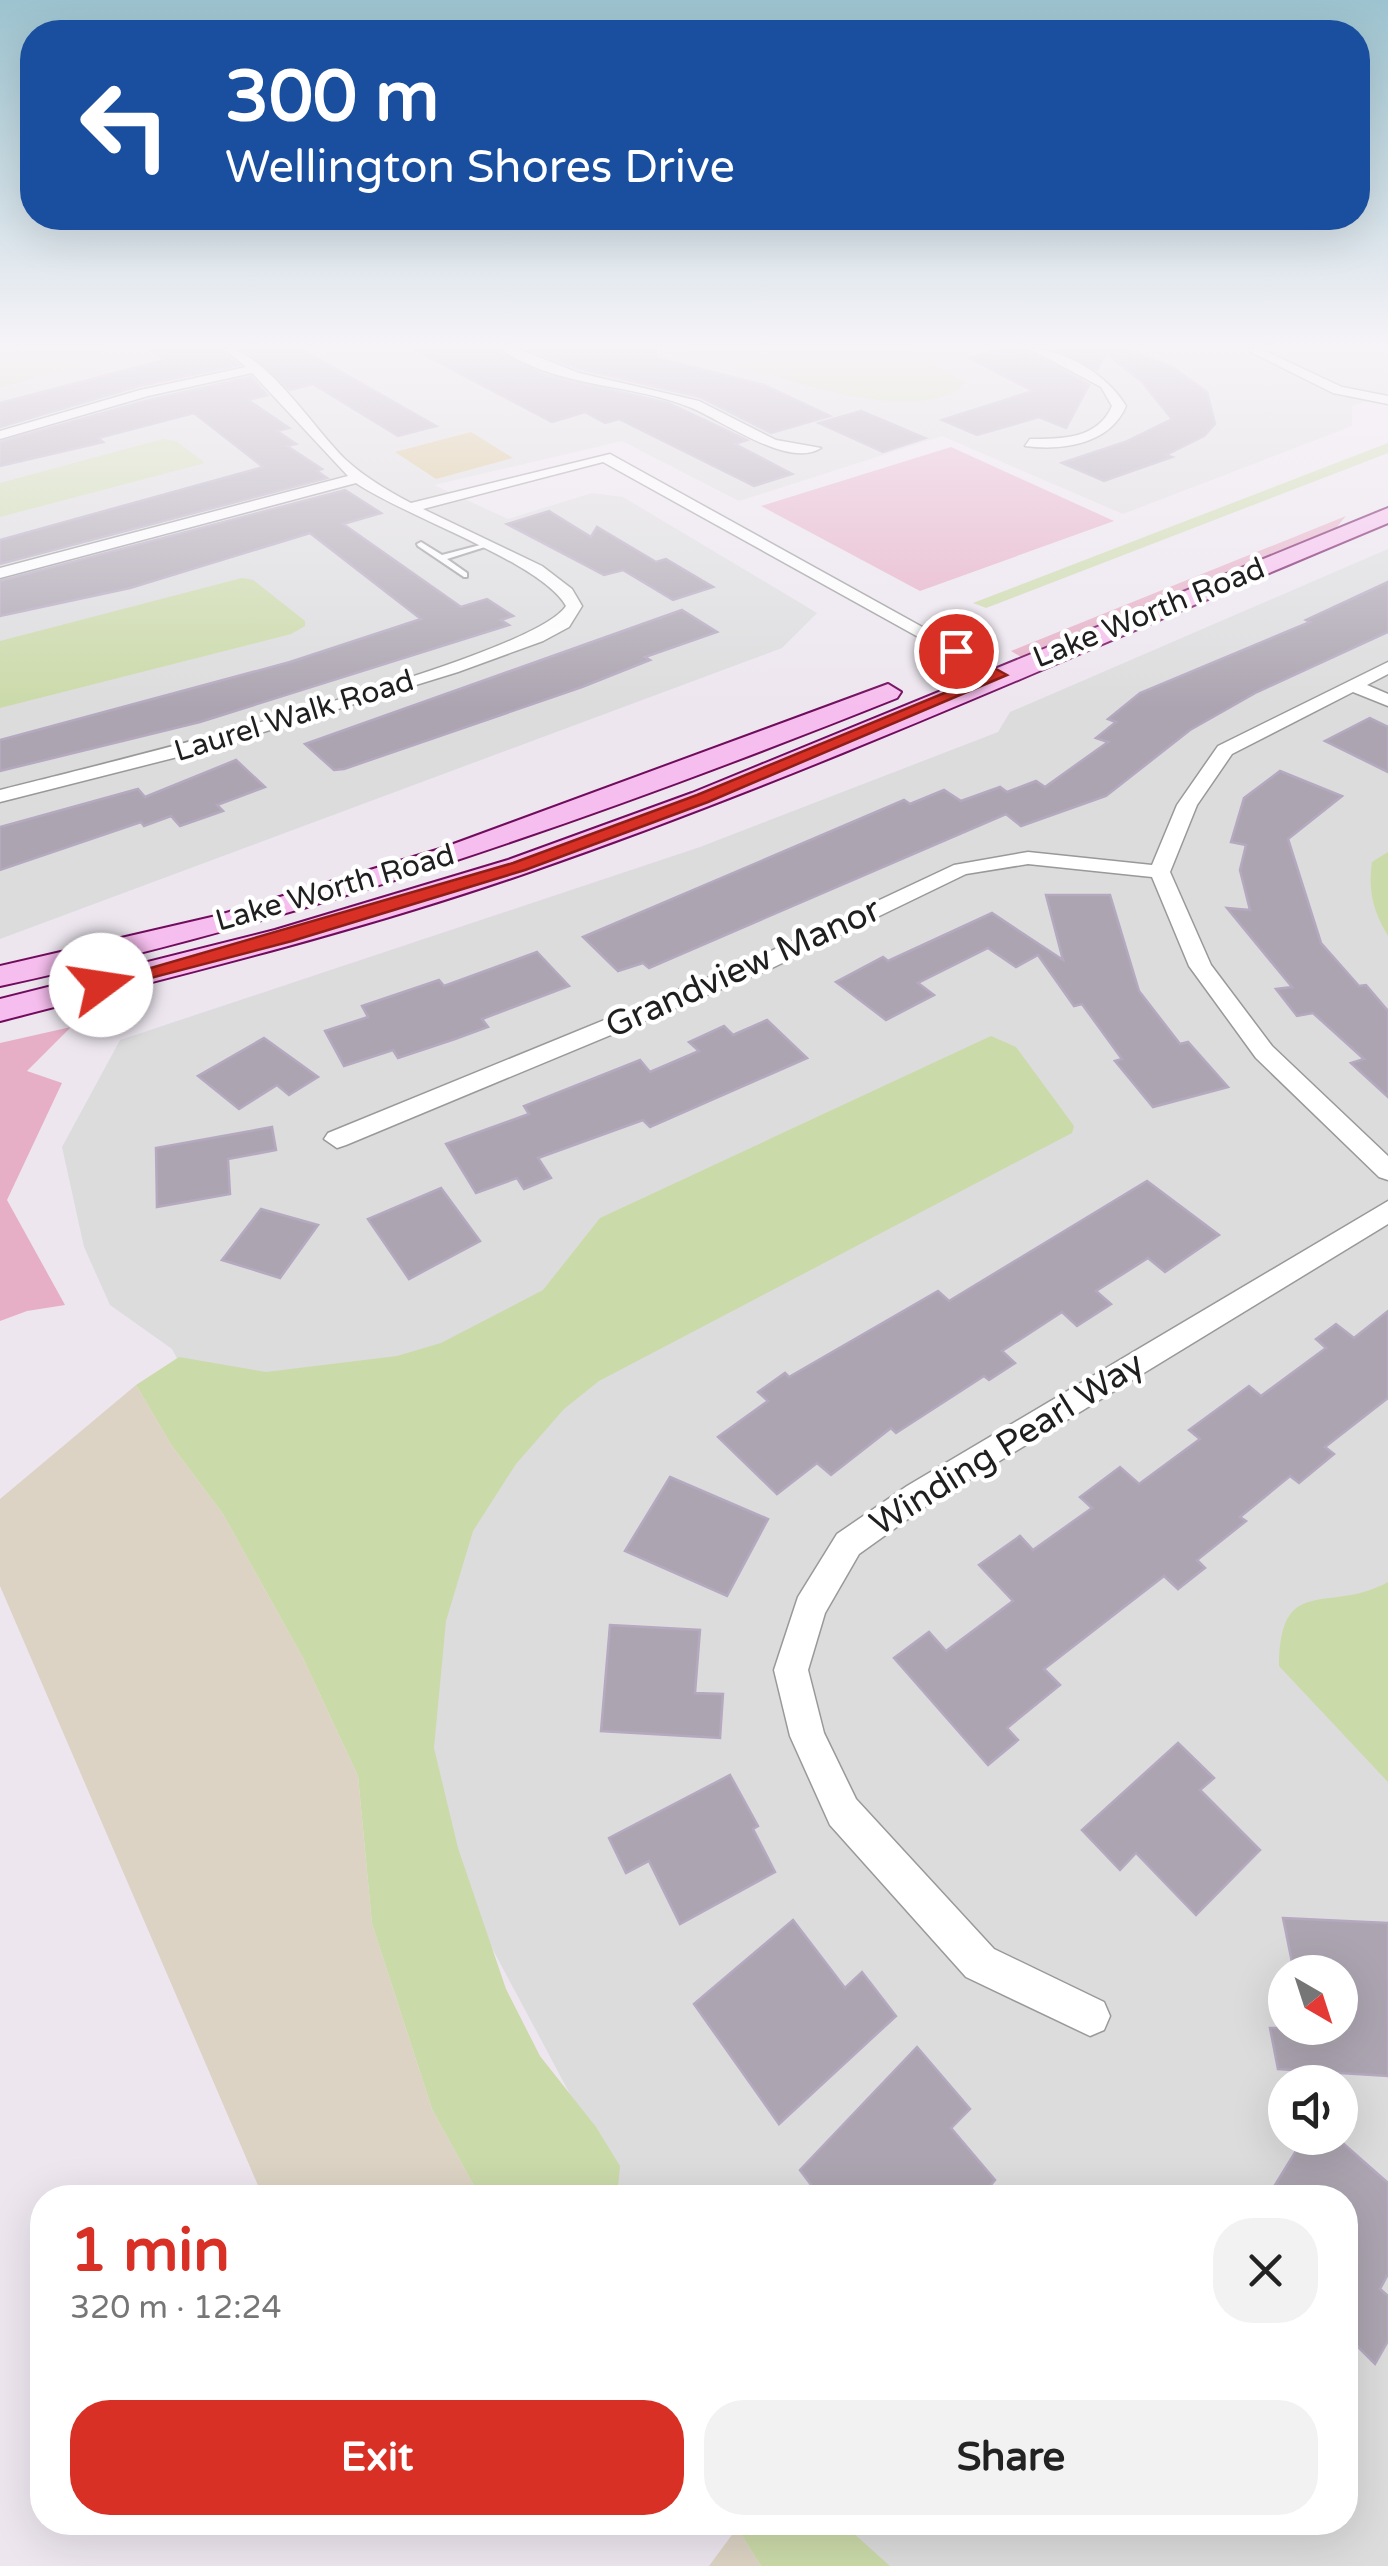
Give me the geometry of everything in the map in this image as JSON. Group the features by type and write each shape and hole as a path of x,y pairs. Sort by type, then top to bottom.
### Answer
{"street":[{"path":"350,469 358,478 410,508 484,546"},
{"path":"410,508 560,469"},
{"path":"615,469 1000,675"},
{"path":"0,573 358,478"},
{"name":"Lake Worth Road","path":"0,976 274,908 498,840 672,778 1388,491"},
{"name":"Lake Worth Road","path":"0,1010 286,937 519,866 702,798 1388,515"},
{"path":"436,522 454,517"},
{"name":"Laurel Walk Road","path":"0,796 198,746 452,668 537,637 563,623 574,606 569,590 484,546"},
{"path":"1388,667 1224,750 1186,805 1160,872 1200,966 1264,1052 1388,1170"},
{"path":"1353,685 1388,701"},
{"name":"Grandview Manor","path":"337,1139 764,963 961,869 1028,858 1160,872"},
{"name":"Winding Pearl Way","path":"1090,2016 980,1963 843,1812 807,1736 791,1670 810,1608 848,1544 918,1494 1388,1211"}],"lane":[{"path":"420,544 464,574"},
{"path":"440,558 484,546"}],"shaded area":[{"path":"0,469 503,469 434,485 508,519 592,493 623,497 817,613 782,648 0,939"},
{"path":"53,469 183,469 0,517 0,483"},
{"path":"420,469 474,469 436,479"},
{"path":"676,469 840,469 739,501"},
{"path":"881,469 999,469 1114,521 920,591 761,506"},
{"path":"1018,469 1241,469 1123,514"},
{"path":"1321,469 1347,469 986,608 973,603"},
{"path":"1346,516 1336,528 1021,657 1011,651"},
{"path":"1388,549 1388,2566 813,2566 798,2535 1358,2535 1358,2185 619,2185 172,1349 110,1305 84,1247 62,1147 120,1040 700,847 998,732 1010,712"},
{"path":"242,578 253,580 305,621 305,626 291,634 0,708 0,641"},
{"path":"1388,852 1388,936 1375,909 1371,882 1372,862"},
{"path":"71,1027 27,1071 62,1083 7,1200 65,1305 27,1311 0,1321 0,1043"},
{"path":"991,1036 1016,1047 1074,1126 1072,1133 599,1381 564,1409 516,1464 473,1531 446,1621 434,1748 458,1848 506,1989 540,2056 596,2127 620,2166 618,2185 473,2185 432,2109 372,1924 358,1776 303,1658 223,1514 172,1446 136,1385 179,1357 266,1372 397,1356 441,1343 543,1290 600,1218"},
{"path":"136,1385 172,1446 223,1514 303,1658 358,1776 372,1924 432,2109 473,2185 258,2185 0,1586 0,1499"},
{"path":"1388,1582 1388,1782 1279,1666 1288,1618 1298,1607"},
{"path":"732,2535 741,2535 761,2566 709,2566"},
{"path":"741,2535 855,2535 890,2566 761,2566"}],"building":[{"path":"257,469 322,469 317,471 327,478 0,564 0,540"},
{"path":"719,469 782,469 792,474 754,486"},
{"path":"1075,469 1139,469 1104,481"},
{"path":"345,490 381,513 343,524 461,607 487,599 513,616 501,620 509,625 200,722 0,771 0,740 290,662 421,619 310,533 130,588 0,616 0,581"},
{"path":"549,511 591,537 597,527 656,562 666,559 713,587 673,600 623,570 604,575 507,524"},
{"path":"1388,582 1388,632 1257,692 1190,730 1106,796 1021,826 1006,814 649,968 643,963 618,971 583,937 904,800 910,804 944,790 961,801 1000,787 1007,792 1036,781 1045,787 1108,742 1096,738 1116,722 1108,719 1140,693 1310,622 1306,620"},
{"path":"682,610 717,632 645,657 650,660 582,687 344,769 334,770 305,744"},
{"path":"1370,718 1388,727 1388,772 1325,741"},
{"path":"236,760 265,787 217,805 223,811 180,826 171,816 144,826 141,822 0,870 0,827 138,789 145,797"},
{"path":"1280,771 1342,796 1288,839 1321,943 1359,986 1366,985 1388,1011 1388,1097 1351,1063 1364,1059 1313,1013 1297,1016 1276,989 1292,987 1227,908 1250,910 1240,870 1246,845 1231,842 1244,798"},
{"path":"1046,895 1110,895 1139,991 1180,1044 1188,1042 1228,1087 1153,1107 1115,1061 1122,1059 1082,1004 1074,1006 1038,955 1016,967 988,948 918,983 934,995 886,1020 836,982 883,957 888,961 992,913 1063,960"},
{"path":"537,952 569,986 482,1019 488,1027 398,1058 393,1050 344,1066 325,1031 368,1017 362,1006 439,980 444,986"},
{"path":"767,1020 807,1058 650,1127 643,1120 538,1158 551,1178 524,1189 517,1178 476,1193 446,1144 529,1114 524,1106 640,1060 650,1072 699,1051 689,1042 724,1026 733,1035"},
{"path":"264,1038 318,1077 289,1095 277,1085 239,1109 198,1076"},
{"path":"272,1127 276,1150 228,1159 230,1194 157,1207 156,1148"},
{"path":"1147,1181 1219,1235 1165,1272 1148,1258 1096,1291 1111,1304 1077,1326 1062,1312 1002,1351 1015,1363 989,1380 984,1376 896,1433 891,1428 831,1475 817,1463 777,1494 718,1437 768,1401 758,1392 785,1373 789,1377 938,1291 949,1301"},
{"path":"441,1188 480,1241 409,1279 368,1219"},
{"path":"261,1209 318,1225 280,1278 222,1260"},
{"path":"1388,1311 1388,1398 1325,1447 1334,1454 1299,1483 1290,1476 1240,1517 1246,1521 1197,1560 1205,1568 1178,1589 1164,1576 1044,1669 1060,1685 1007,1728 1018,1740 988,1765 894,1658 929,1632 946,1651 1013,1601 979,1565 1020,1536 1033,1550 1092,1508 1080,1497 1120,1467 1139,1484 1200,1439 1189,1430 1249,1386 1261,1396 1326,1348 1316,1339 1336,1324 1354,1338"},
{"path":"670,1477 768,1519 727,1596 625,1551"},
{"path":"610,1625 700,1630 695,1693 723,1694 720,1738 601,1731"},
{"path":"1178,1743 1214,1778 1200,1790 1260,1850 1196,1915 1136,1853 1120,1870 1082,1830"},
{"path":"730,1775 758,1826 753,1829 775,1872 680,1924 649,1861 626,1873 609,1838"},
{"path":"1283,1918 1388,1923 1388,2076 1358,2074 1358,2065 1277,2065 1273,2045 1358,2045 1358,1955 1291,1955"},
{"path":"793,1920 845,1988 862,1972 896,2016 779,2124 694,2004"},
{"path":"917,2047 970,2109 951,2128 995,2180 991,2185 811,2185 800,2170"},
{"path":"1294,2155 1356,2155 1388,2183 1388,2274 1380,2289 1388,2296 1388,2341 1375,2364 1358,2347 1358,2185 1275,2185"}],"route":[{"path":"101,985 286,937 519,866 702,798 1000,675 956,651"}]}
